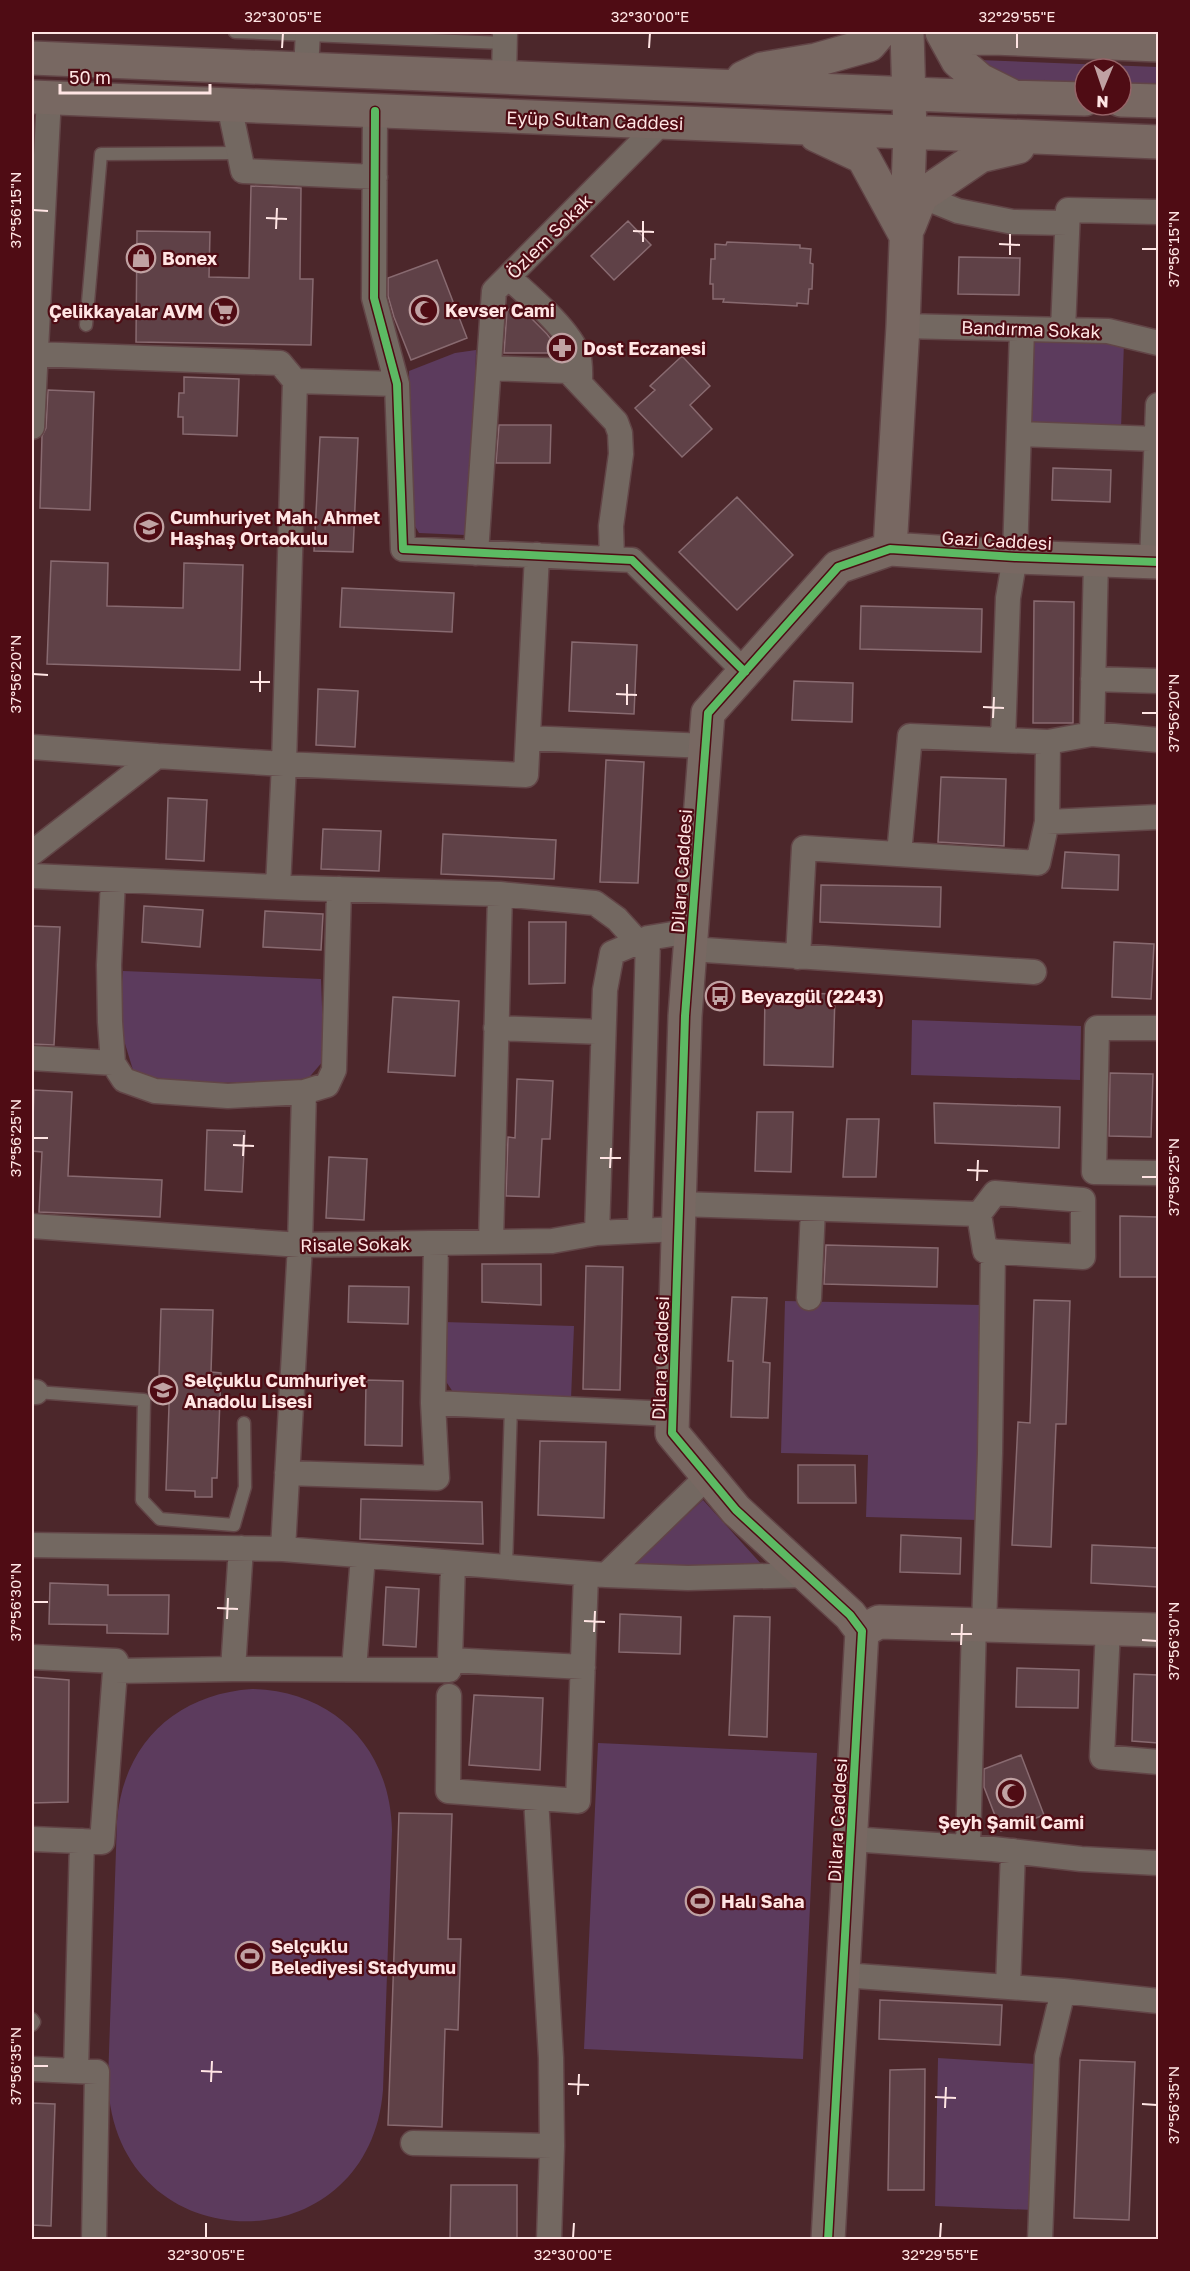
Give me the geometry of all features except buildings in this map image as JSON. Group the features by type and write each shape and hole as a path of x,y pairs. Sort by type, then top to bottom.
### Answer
{"street":[{"path":"727,86 762,69 816,60 869,45 879,32"},
{"path":"890,549 903,326 910,133 907,32"},
{"path":"306,69 308,33"},
{"path":"944,35 958,61 980,80 1012,96"},
{"path":"944,35 993,38 1079,37 1158,45"},
{"path":"504,77 505,37"},
{"path":"32,58 1073,99"},
{"path":"32,427 40,97"},
{"name":"Eyüp Sultan Caddesi","path":"40,97 1158,142"},
{"path":"1133,100 1158,101"},
{"path":"229,105 243,171 375,177"},
{"path":"375,111 374,298 397,384 403,549 632,560 745,672"},
{"name":"Özlem Sokak","path":"476,553 494,291 661,123"},
{"path":"801,128 863,157 905,234"},
{"path":"905,234 921,196 980,156 1055,138"},
{"path":"921,196 958,211 1013,222 1066,223"},
{"path":"1063,330 1068,210 1158,212"},
{"path":"508,277 555,321 578,353 580,383"},
{"name":"Bandırma Sokak","path":"903,326 1108,331 1158,343"},
{"path":"1003,740 1008,598 1015,557 1022,329"},
{"path":"34,354 280,363 295,381 284,764 278,887"},
{"path":"489,368 568,371 616,422 620,433 621,454 611,526 612,559"},
{"path":"295,381 397,384"},
{"path":"1155,562 1158,405"},
{"path":"1019,434 1157,439"},
{"name":"Gazi Caddesi","path":"838,567 890,549 1015,557 1155,562"},
{"path":"32,747 284,764 526,775 537,555"},
{"path":"1092,734 1096,560"},
{"name":"Dilara Caddesi","path":"830,2236 862,1631 850,1615 736,1510 672,1433 685,1016 708,713 838,567"},
{"path":"1094,679 1158,681"},
{"path":"899,854 910,736 1048,742 1092,734 1158,740"},
{"path":"528,738 706,746"},
{"path":"798,957 804,848 1038,863 1047,822 1048,742"},
{"path":"32,853 157,756"},
{"path":"1047,822 1158,817"},
{"path":"32,876 500,894 594,903 643,940"},
{"path":"113,880 109,965 113,1063 124,1080 155,1091 228,1096 304,1092 327,1085 334,1070 339,889"},
{"path":"491,1242 500,894"},
{"path":"640,1231 643,940"},
{"path":"597,1233 605,990 612,953 643,940 691,940 798,957 1034,972"},
{"path":"496,1028 603,1032"},
{"path":"1158,1028 1097,1028 1094,1172 1158,1173"},
{"path":"32,1058 113,1063"},
{"path":"283,1549 300,1245 304,1092"},
{"path":"995,1192 1083,1200 1083,1257 985,1251 979,1214 995,1192"},
{"path":"810,1298 813,1209"},
{"name":"Risale Sokak","path":"32,1226 300,1245 552,1241 597,1233 640,1231 679,1217 813,1209 979,1214"},
{"path":"287,1473 437,1478 433,1403 436,1243"},
{"path":"968,1847 990,1453 993,1251"},
{"path":"433,1403 673,1414"},
{"path":"449,1696 448,1791 578,1801 583,1667 596,1574 708,1476"},
{"path":"32,1545 283,1549 596,1574 688,1578 807,1575"},
{"path":"233,1669 241,1548"},
{"path":"354,1669 363,1556"},
{"path":"115,1671 449,1670 453,1563"},
{"path":"862,1631 879,1622 1158,1630"},
{"path":"1108,1629 1102,1757 1158,1762"},
{"path":"32,1657 116,1661 102,1842 32,1839"},
{"path":"450,1660 583,1667"},
{"path":"536,1798 551,2058 552,2146 549,2240"},
{"path":"851,1839 968,1847 1081,1859 1158,1863"},
{"path":"76,2071 82,1841"},
{"path":"1008,1987 1013,1851"},
{"path":"843,1975 1063,1991 1158,2001"},
{"path":"1040,2240 1047,2057 1063,1991"},
{"path":"32,2069 97,2072 94,2240"},
{"path":"413,2143 552,2146"}],"lane":[{"path":"235,32 505,37"},
{"path":"86,325 101,154 239,153"},
{"path":"34,1392 144,1400 142,1500 160,1519 234,1525 245,1487 244,1423"},
{"path":"506,1567 511,1406"},
{"path":"32,2019 34,2022 32,2025"}],"shaded area":[{"path":"979,60 1073,64 1073,85 1011,83"},
{"path":"1133,66 1158,67 1158,88 1133,87"},
{"path":"1029,339 1124,342 1121,429 1028,426"},
{"path":"476,350 471,530 465,535 419,533 412,521 409,371 455,353"},
{"path":"123,971 321,979 324,1060 306,1081 171,1084 133,1070 119,1024"},
{"path":"912,1020 1081,1026 1080,1080 911,1075"},
{"path":"785,1301 982,1305 977,1520 866,1517 868,1455 781,1453"},
{"path":"444,1322 574,1326 571,1399 455,1395 443,1377"},
{"path":"703,1500 764,1567 630,1566"},
{"name":"Selçuklu Belediyesi Stadyumu","path":"252,1689 281,1692 308,1700 331,1713 352,1729 368,1749 381,1773 389,1800 392,1830 383,2090 367,2149 335,2190 291,2214 242,2221 194,2211 151,2185 121,2141 108,2081 117,1821 121,1793 142,1747 158,1728 177,1713 200,1701 225,1693"},
{"name":"Halı Saha","path":"598,1743 817,1753 803,2059 584,2049"},
{"path":"938,2058 1036,2064 1033,2210 935,2206"}],"cycle path":[{"path":"375,111 374,298 397,384 403,549 632,560 745,672"},
{"path":"828,2240 862,1631 850,1615 736,1510 672,1433 685,1016 708,713 838,567 890,549 1015,557 1158,562"}],"place":[{"name":"Bonex","path":"141,258"},
{"name":"Kevser Cami","path":"424,310"},
{"name":"Çelikkayalar AVM","path":"224,311"},
{"name":"Dost Eczanesi","path":"562,348"},
{"name":"Cumhuriyet Mah. Ahmet Haşhaş Ortaokulu","path":"149,527"},
{"name":"Beyazgül (2243)","path":"720,996"},
{"name":"Selçuklu Cumhuriyet Anadolu Lisesi","path":"163,1390"},
{"name":"Şeyh Şamil Cami","path":"1011,1793"},
{"name":"Halı Saha","path":"700,1901"},
{"name":"Selçuklu Belediyesi Stadyumu","path":"250,1956"}]}
